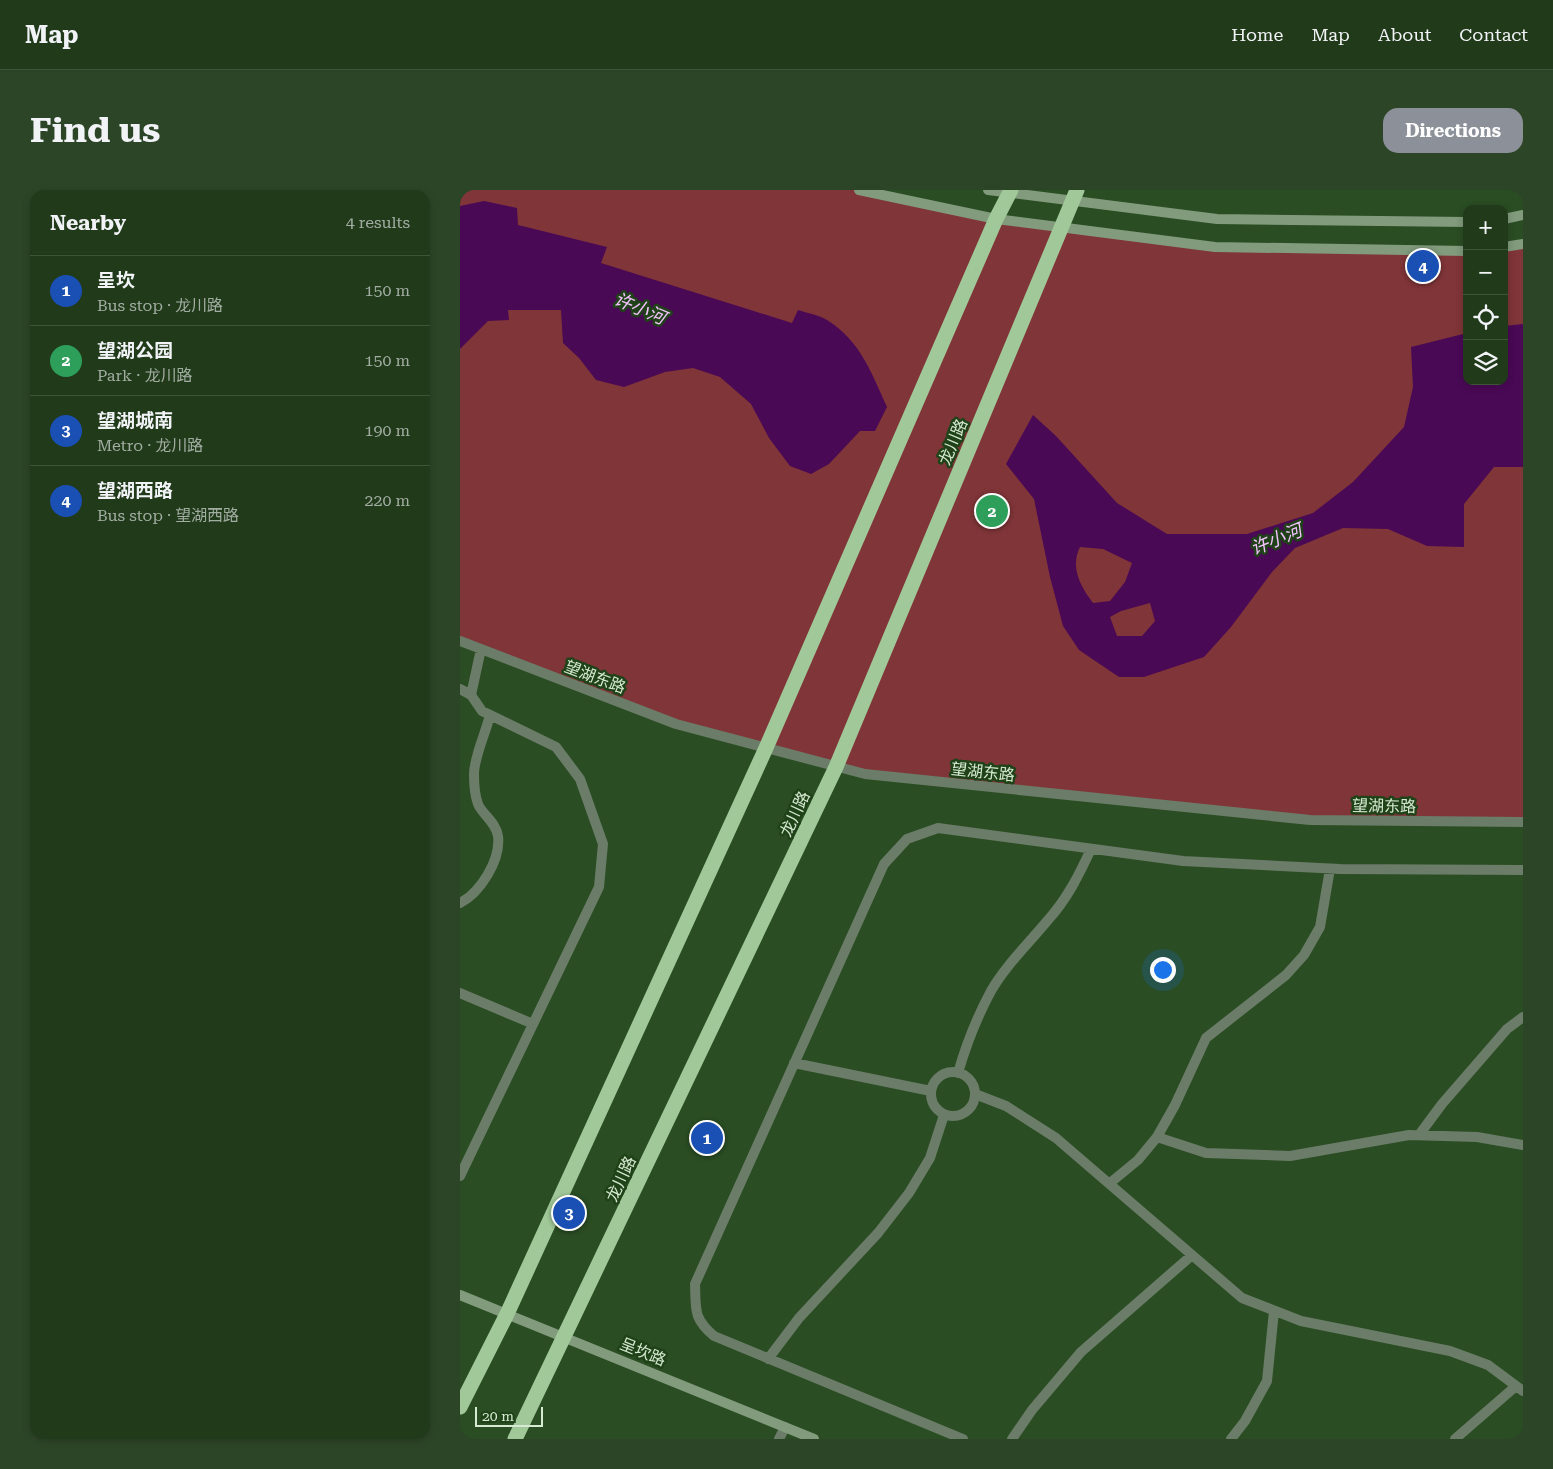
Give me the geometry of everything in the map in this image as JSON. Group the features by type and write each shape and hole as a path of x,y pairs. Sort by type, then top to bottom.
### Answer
{"highway":[{"path":"460,1407 507,1314 766,748 1010,191"},
{"name":"龙川路","path":"515,1439 836,767 1074,195"}],"street":[{"path":"859,190 996,220 1215,247 1463,251"},
{"path":"988,190 1074,195 1217,219 1463,222"},
{"path":"1508,218 1523,215"},
{"path":"1508,247 1523,244"},
{"name":"望湖东路","path":"460,641 676,724 864,774 1310,820 1523,822"},
{"path":"471,695 481,649"},
{"path":"460,690 471,695 482,711 556,747 580,779 603,844 598,886 460,1176"},
{"path":"460,904 468,899 484,879 495,858 498,836 489,817 478,806 474,773 490,715"},
{"path":"963,1439 714,1336 701,1325 696,1312 695,1284 884,864 907,839 938,828 1184,861 1330,869 1523,870"},
{"path":"958,1073 965,1048 991,991 1023,948 1049,920 1072,890 1092,849"},
{"path":"1110,1183 1138,1160 1157,1137 1175,1105 1190,1069 1206,1038 1286,975 1304,955 1320,927 1330,869"},
{"path":"460,993 533,1024"},
{"path":"1419,1135 1442,1104 1477,1066 1507,1029 1523,1017"},
{"path":"794,1063 931,1091"},
{"path":"958,1073 970,1080 975,1094 974,1101 966,1113 959,1116 944,1115 933,1105 931,1091 934,1084 944,1074 958,1073"},
{"path":"975,1094 1006,1106 1056,1138 1242,1298 1301,1321 1450,1351 1488,1365 1519,1388 1455,1439"},
{"path":"768,1359 799,1318 878,1233 909,1193 930,1158 944,1115"},
{"path":"1157,1137 1206,1153 1290,1156 1409,1135 1477,1137 1523,1145"},
{"path":"1012,1439 1032,1410 1081,1352 1192,1256"},
{"name":"呈坎路","path":"460,1295 814,1439"},
{"path":"1231,1439 1245,1421 1268,1380 1274,1311"},
{"path":"779,1439 785,1427"}],"shaded area":[{"path":"460,190 859,190 996,219 1215,247 1463,251 1463,385 1508,385 1508,246 1523,244 1523,822 1310,820 865,774 676,724 460,641"}],"water":[{"name":"许小河","path":"484,201 517,208 518,225 607,247 601,263 792,323 798,310 827,320 848,337 857,348 870,370 887,407 875,431 860,431 829,464 811,474 790,466 769,438 751,404 720,377 693,368 665,372 624,387 596,380 579,358 563,343 561,310 508,310 509,320 488,321 460,349 460,206"},
{"name":"许小河","path":"1523,324 1523,467 1494,467 1464,504 1464,547 1427,546 1388,529 1343,528 1295,548 1272,572 1231,627 1204,657 1144,677 1119,677 1079,650 1063,626 1050,577 1034,499 1006,464 1033,415 1056,436 1117,503 1167,534 1247,534 1313,513 1353,482 1404,427 1413,387 1411,347 1463,334 1463,385 1508,385 1508,326","holes":["1080,547 1103,549 1132,563 1125,582 1110,601 1093,603 1084,590 1078,576 1076,569 1077,554","1150,603 1155,621 1142,636 1117,636 1110,617 1121,611"]}],"place":[{"name":"望湖西路","path":"1423,266"},
{"name":"望湖公园","path":"992,511"},
{"name":"呈坎","path":"707,1138"},
{"name":"望湖城南","path":"569,1213"}]}
